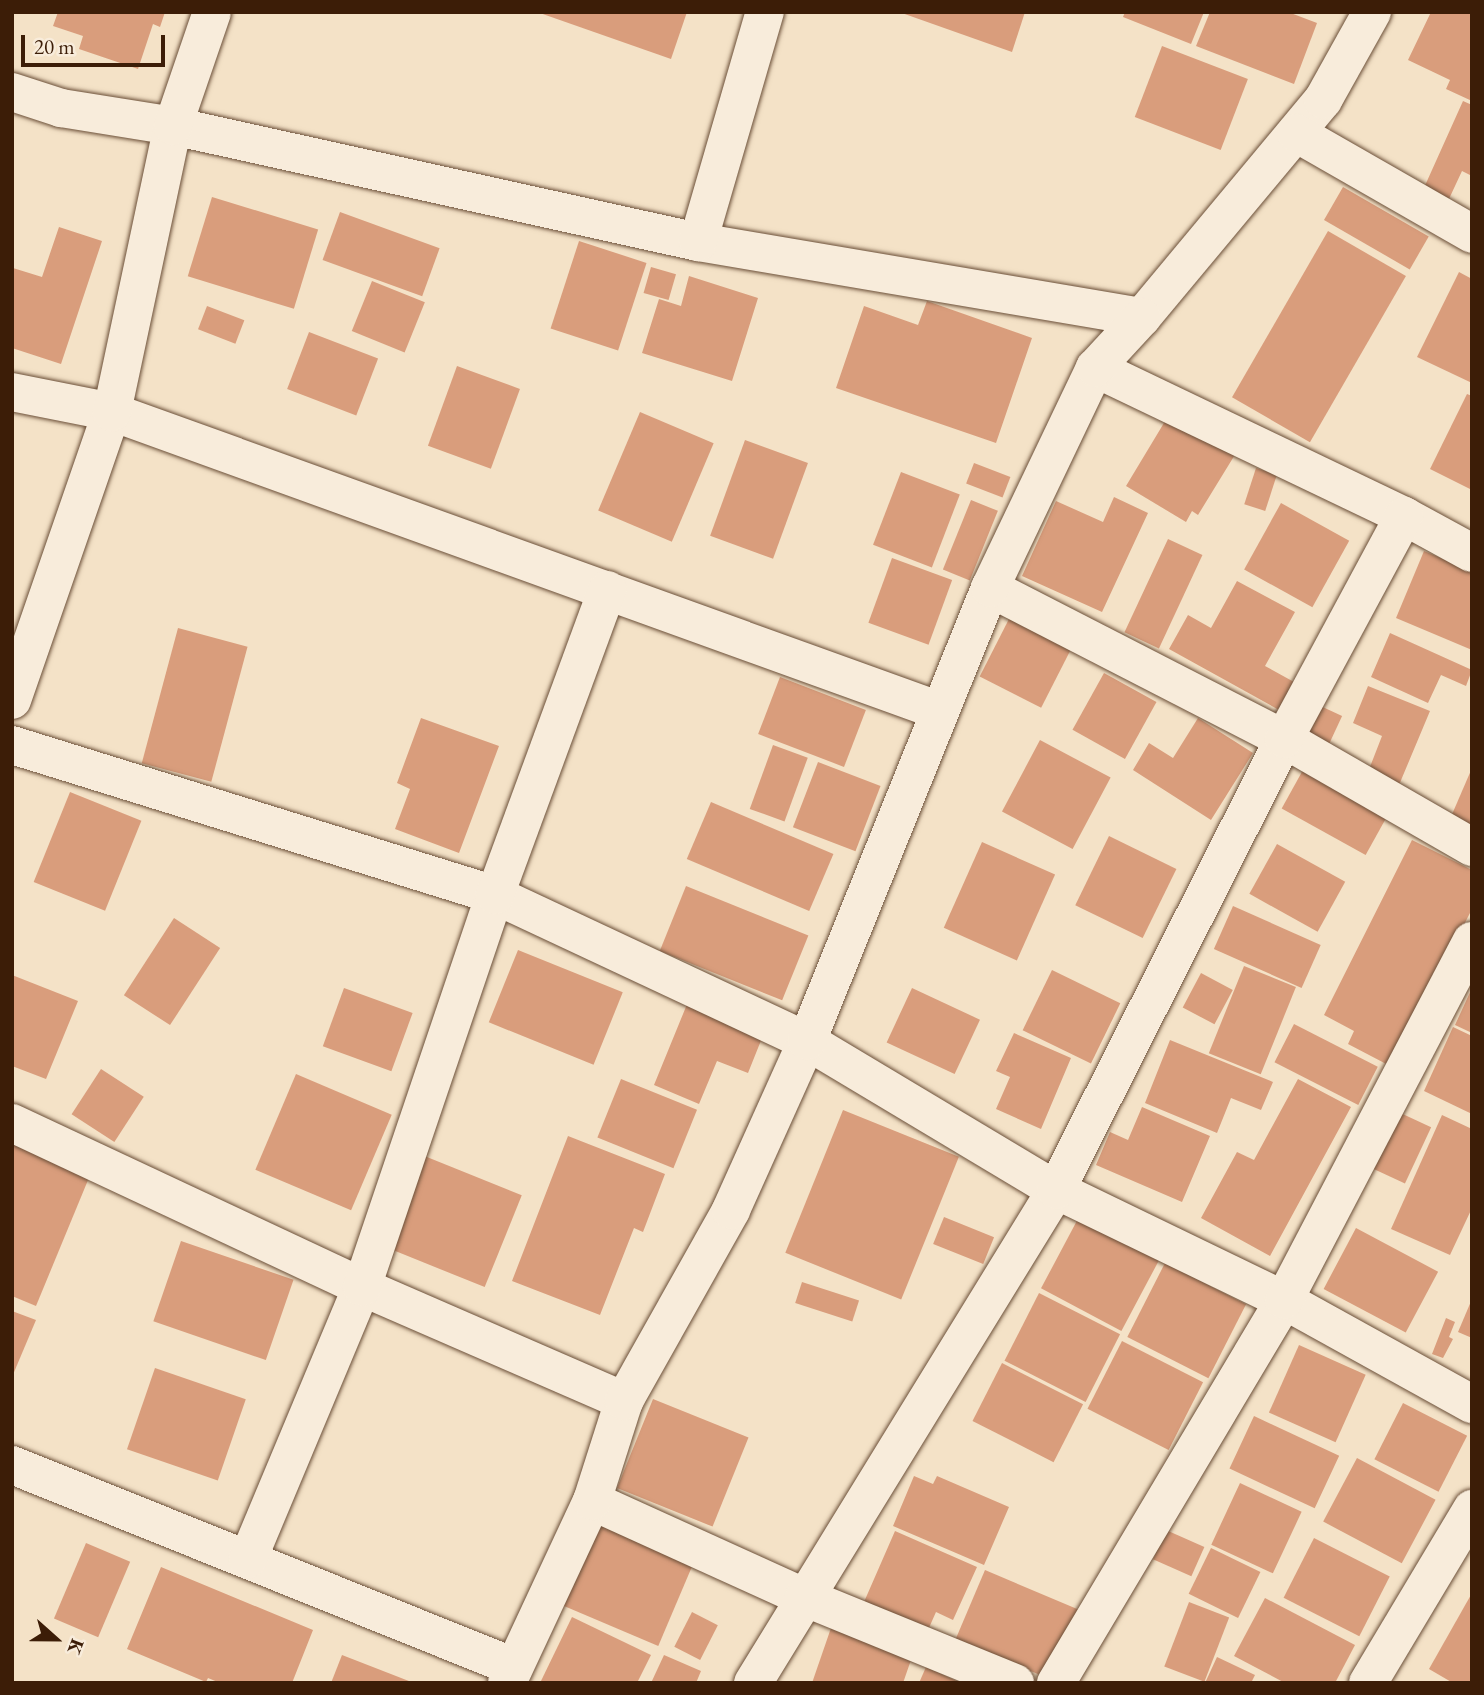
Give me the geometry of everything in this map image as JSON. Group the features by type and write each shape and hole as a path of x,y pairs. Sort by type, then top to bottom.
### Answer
{"street":[{"path":"12,701 112,412 173,126 212,12"},
{"path":"698,242 765,12"},
{"path":"12,1465 248,1559 510,1675 592,1501 624,1401 731,1210 807,1041 990,588 1095,368 1142,317 1323,100 1371,12"},
{"path":"12,92 61,108 173,126 698,242 1142,317"},
{"path":"1296,133 1472,234"},
{"path":"1095,368 1404,516 1472,553"},
{"path":"12,392 112,412 940,711"},
{"path":"753,1683 1056,1190 1284,739 1404,516"},
{"path":"990,588 1284,739 1472,847"},
{"path":"248,1559 362,1287 495,895 607,590"},
{"path":"12,745 495,895 807,1041 1056,1190 1284,1300 1472,1405"},
{"path":"1056,1683 1284,1300 1472,941"},
{"path":"12,1123 362,1287 624,1401"},
{"path":"592,1501 804,1597 1015,1683"},
{"path":"1368,1683 1472,1508"}],"building":[{"path":"58,12 165,12 160,27 153,24 138,69 79,49 83,36 53,26"},
{"path":"537,12 687,12 671,59"},
{"path":"899,12 1025,12 1012,52"},
{"path":"1125,12 1204,12 1191,44 1123,17"},
{"path":"1210,12 1288,12 1317,23 1294,84 1196,46"},
{"path":"1431,12 1472,12 1472,101 1446,89 1450,80 1408,60"},
{"path":"1162,46 1248,79 1221,150 1135,117"},
{"path":"1463,101 1472,105 1472,176 1462,171 1448,201 1423,190"},
{"path":"1343,187 1429,236 1410,269 1324,220"},
{"path":"212,197 318,229 294,309 188,276"},
{"path":"340,212 440,248 422,296 323,260"},
{"path":"59,227 102,241 61,364 12,348 13,268 42,277"},
{"path":"1328,231 1406,276 1310,442 1232,397"},
{"path":"579,241 647,263 618,350 551,328"},
{"path":"651,267 676,274 669,300 644,293"},
{"path":"1459,272 1472,279 1472,383 1417,357"},
{"path":"689,276 758,298 732,381 642,353 659,299 681,306"},
{"path":"372,281 425,302 405,352 352,331"},
{"path":"927,301 1032,338 996,443 836,388 864,306 918,325"},
{"path":"207,306 244,320 235,344 198,329"},
{"path":"309,332 378,359 356,415 287,389"},
{"path":"457,366 520,389 491,469 428,446"},
{"path":"1467,394 1472,396 1472,490 1430,469"},
{"path":"640,412 714,443 672,542 598,510"},
{"path":"1170,413 1236,453 1198,515 1192,511 1186,522 1126,486"},
{"path":"745,440 808,463 773,559 710,536"},
{"path":"974,463 1010,477 1003,498 966,484"},
{"path":"1256,468 1277,475 1265,511 1244,504"},
{"path":"901,472 960,495 932,567 873,545"},
{"path":"1114,497 1148,513 1102,612 1022,576 1056,501 1103,522"},
{"path":"971,500 998,511 970,580 943,570"},
{"path":"1281,503 1349,541 1312,607 1244,569"},
{"path":"1168,539 1202,555 1159,648 1124,632"},
{"path":"1424,551 1472,571 1472,650 1396,618"},
{"path":"892,558 952,580 929,645 868,623"},
{"path":"1237,581 1295,612 1265,666 1294,682 1279,710 1169,649 1188,615 1211,628"},
{"path":"1011,615 1072,646 1041,708 980,676"},
{"path":"178,628 248,647 211,782 142,763"},
{"path":"1390,633 1472,670 1466,686 1441,675 1428,703 1371,677"},
{"path":"1104,673 1156,702 1125,759 1072,730"},
{"path":"780,677 866,710 844,767 758,734"},
{"path":"1368,686 1430,711 1399,785 1368,772 1382,736 1353,723"},
{"path":"1314,703 1342,716 1325,753 1297,740"},
{"path":"421,718 499,746 459,853 395,829 410,789 397,783"},
{"path":"1198,718 1253,753 1211,820 1133,770 1149,743 1173,758"},
{"path":"1040,740 1111,778 1073,849 1002,812"},
{"path":"773,745 808,758 785,822 750,809"},
{"path":"818,762 881,786 855,851 793,827"},
{"path":"1472,768 1472,837 1447,826"},
{"path":"1303,770 1387,817 1366,855 1282,808"},
{"path":"70,792 141,821 105,911 34,882"},
{"path":"711,802 833,854 809,911 687,859"},
{"path":"1109,836 1176,869 1143,938 1075,905"},
{"path":"1412,840 1472,870 1472,909 1392,1067 1348,1044 1354,1031 1324,1015"},
{"path":"982,842 1055,875 1017,960 944,928"},
{"path":"1277,844 1345,882 1318,932 1249,894"},
{"path":"686,886 808,935 782,1000 660,951"},
{"path":"1233,906 1321,945 1302,988 1214,949"},
{"path":"174,918 220,948 170,1025 124,995"},
{"path":"518,950 623,992 594,1065 489,1022"},
{"path":"1244,966 1296,987 1261,1074 1209,1053"},
{"path":"1052,970 1120,1003 1091,1064 1023,1030"},
{"path":"1201,973 1233,990 1214,1024 1183,1007"},
{"path":"12,975 78,1001 46,1079 12,1066"},
{"path":"344,988 413,1013 391,1071 323,1046"},
{"path":"912,988 980,1020 955,1074 887,1042"},
{"path":"1472,988 1472,1033 1455,1025"},
{"path":"692,992 768,1023 748,1073 717,1061 699,1104 654,1085"},
{"path":"1294,1024 1378,1067 1358,1105 1274,1062"},
{"path":"1453,1027 1472,1036 1472,1114 1424,1091"},
{"path":"1014,1033 1071,1058 1041,1129 996,1109 1010,1077 996,1071"},
{"path":"1170,1040 1273,1082 1261,1110 1231,1098 1217,1133 1145,1103"},
{"path":"101,1069 144,1097 114,1142 72,1114"},
{"path":"296,1074 392,1115 351,1210 255,1170"},
{"path":"621,1079 697,1110 673,1168 597,1137"},
{"path":"1298,1079 1351,1107 1270,1256 1201,1218 1237,1152 1254,1160"},
{"path":"1142,1107 1210,1136 1182,1202 1096,1165 1110,1132 1128,1140"},
{"path":"843,1110 959,1157 901,1300 785,1253"},
{"path":"1394,1110 1431,1127 1405,1184 1368,1166"},
{"path":"1442,1115 1472,1129 1472,1208 1450,1255 1391,1229"},
{"path":"12,1135 93,1168 36,1306 12,1296"},
{"path":"568,1136 665,1174 643,1232 634,1228 600,1315 512,1281"},
{"path":"417,1153 522,1195 485,1287 380,1245"},
{"path":"1080,1215 1160,1258 1121,1331 1041,1288"},
{"path":"944,1217 994,1237 983,1264 933,1244"},
{"path":"1356,1228 1438,1272 1406,1333 1324,1289"},
{"path":"181,1241 294,1280 266,1360 153,1321"},
{"path":"1165,1263 1246,1304 1208,1378 1127,1337"},
{"path":"802,1282 859,1301 852,1321 795,1303"},
{"path":"1039,1293 1120,1334 1086,1402 1004,1361"},
{"path":"1472,1299 1472,1338 1458,1332"},
{"path":"12,1311 36,1320 12,1377"},
{"path":"1446,1318 1455,1322 1449,1337 1453,1339 1443,1358 1432,1354"},
{"path":"1122,1341 1203,1382 1169,1450 1087,1409"},
{"path":"1299,1345 1366,1375 1336,1442 1269,1413"},
{"path":"1002,1363 1083,1404 1054,1462 972,1421"},
{"path":"155,1368 246,1399 218,1481 127,1449"},
{"path":"653,1399 748,1438 713,1527 617,1488"},
{"path":"1403,1403 1467,1436 1439,1492 1374,1459"},
{"path":"1254,1416 1339,1456 1315,1508 1229,1469"},
{"path":"1357,1458 1436,1500 1402,1563 1323,1522"},
{"path":"914,1476 933,1484 937,1476 1009,1507 984,1565 893,1526"},
{"path":"1240,1483 1302,1512 1273,1573 1211,1545"},
{"path":"599,1522 694,1562 658,1646 563,1606"},
{"path":"1166,1530 1204,1547 1191,1576 1153,1559"},
{"path":"895,1531 977,1567 953,1620 936,1612 928,1630 864,1602"},
{"path":"1314,1538 1390,1577 1359,1636 1284,1598"},
{"path":"86,1543 130,1562 98,1637 54,1618"},
{"path":"1211,1548 1260,1572 1238,1618 1189,1594"},
{"path":"161,1567 313,1630 292,1683 220,1683 208,1678 206,1682 127,1649"},
{"path":"985,1570 1079,1610 1050,1679 956,1639"},
{"path":"1472,1593 1472,1683 1453,1683 1429,1669"},
{"path":"1265,1598 1355,1645 1335,1683 1285,1683 1234,1656"},
{"path":"1189,1602 1229,1617 1204,1682 1164,1666"},
{"path":"692,1612 718,1625 700,1660 674,1647"},
{"path":"572,1617 651,1655 637,1683 540,1683"},
{"path":"831,1628 912,1657 903,1683 812,1683"},
{"path":"342,1655 414,1683 331,1683"},
{"path":"664,1655 701,1671 696,1683 651,1683"},
{"path":"1217,1657 1255,1675 1251,1683 1205,1683"},
{"path":"926,1667 961,1683 919,1683"}]}
